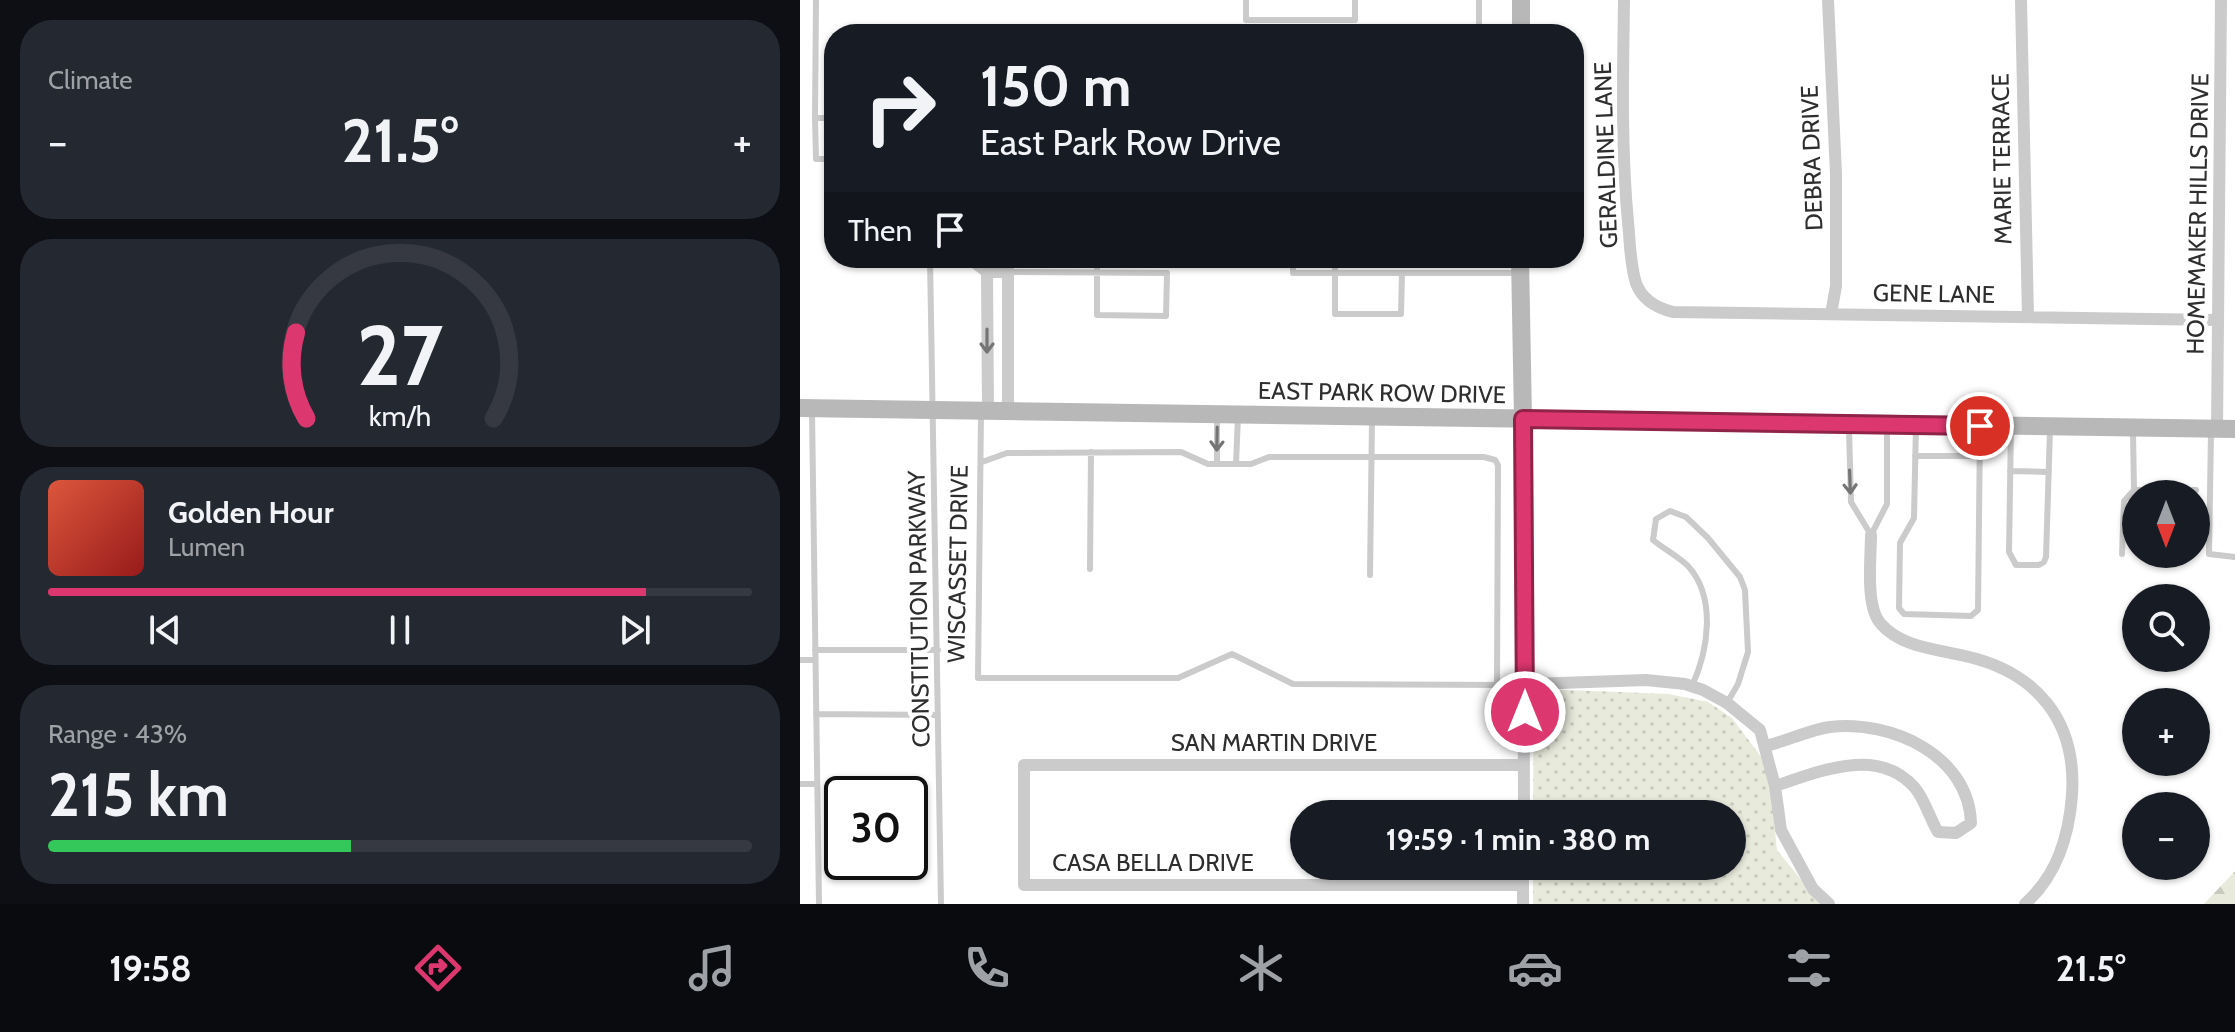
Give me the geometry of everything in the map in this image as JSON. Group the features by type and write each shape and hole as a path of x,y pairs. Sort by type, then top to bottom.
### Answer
{"main road":[{"path":"1521,0 1521,24"},
{"path":"1520,268 1523,419"},
{"name":"EAST PARK ROW DRIVE","path":"806,408 2221,429"}],"street":[{"name":"GERALDINE LANE","path":"1624,0 1623,106 1628,223 1637,284 1652,303"},
{"name":"DEBRA DRIVE","path":"1828,0 1836,174 1836,286 1831,314"},
{"name":"MARIE TERRACE","path":"2021,0 2028,317"},
{"name":"HOMEMAKER HILLS DRIVE","path":"2221,0 2218,320 2221,429"},
{"path":"982,268 987,272 1008,272"},
{"path":"1008,268 1008,409"},
{"path":"984,410 987,272"},
{"name":"GENE LANE","path":"1652,303 1673,312 2218,320"},
{"path":"1523,419 1524,800"},
{"path":"1871,535 1872,608 1879,623 1895,637 1924,647 1969,656 2017,676 2049,706 2071,748 2074,769 2070,824 2064,848 2035,894 2025,904"},
{"name":"WISCASSET DRIVE","path":"1501,685 1646,680 1692,686 1727,703 1760,730 1775,786 1781,830 1813,889 1829,904"},
{"path":"1766,746 1827,727 1864,725 1902,736 1930,752 1958,778 1970,804 1971,823 1956,833 1938,832 1917,791 1901,774 1874,766 1838,765 1775,786"},
{"name":"SAN MARTIN DRIVE","path":"1024,885 1024,765 1524,765"},
{"path":"1523,880 1523,904"},
{"name":"CASA BELLA DRIVE","path":"1024,885 1523,885"}],"lane":[{"path":"816,0 816,159 824,159"},
{"path":"1246,0 1246,20 1355,20 1355,0"},
{"path":"1479,0 1479,24"},
{"path":"815,118 824,118"},
{"name":"CONSTITUTION PARKWAY","path":"930,268 941,904"},
{"path":"1008,272 1097,273 1167,273 1166,316 1097,315 1097,273 1097,268"},
{"path":"1293,268 1293,273 1402,273 1486,268"},
{"path":"1335,268 1335,314 1401,314 1402,273"},
{"path":"806,408 815,650 819,904"},
{"name":"WISCASSET DRIVE","path":"984,410 978,678 1178,678 1232,654 1293,684 1501,685"},
{"path":"1217,415 1217,464"},
{"path":"1236,464 1238,415"},
{"path":"1370,575 1372,417"},
{"path":"1849,424 1851,502 1871,535"},
{"path":"1871,535 1887,504 1887,425"},
{"path":"1916,425 1914,518 1900,543 1899,608 1904,614 1971,616 1978,610 1980,426"},
{"path":"2011,426 2009,552 2016,565 2039,565 2046,557 2050,427"},
{"path":"2133,428 2134,480"},
{"path":"2221,429 2209,554 2235,557"},
{"path":"1090,569 1091,452"},
{"path":"982,462 1007,453 1091,452 1181,452 1208,464 1251,464 1269,457 1484,457 1495,460 1498,465 1501,685"},
{"path":"1915,456 1980,456"},
{"path":"2010,471 2049,472"},
{"path":"1692,686 1699,672 1707,619 1702,590 1688,566 1653,540 1656,519 1670,511 1686,517 1708,538 1740,577 1745,590 1748,652 1738,684 1727,703"},
{"path":"815,650 938,650"},
{"path":"800,660 815,660"},
{"path":"816,714 938,715"},
{"path":"800,784 817,784"}],"green space":[{"path":"1567,690 1669,694 1708,702 1732,718 1768,766 1777,850 1821,904 1533,904 1533,880 1746,880 1746,800 1533,800 1534,692"},
{"path":"2235,871 2235,904 2204,904"}],"route":[{"path":"1525,712 1523,419 1980,426"}]}
